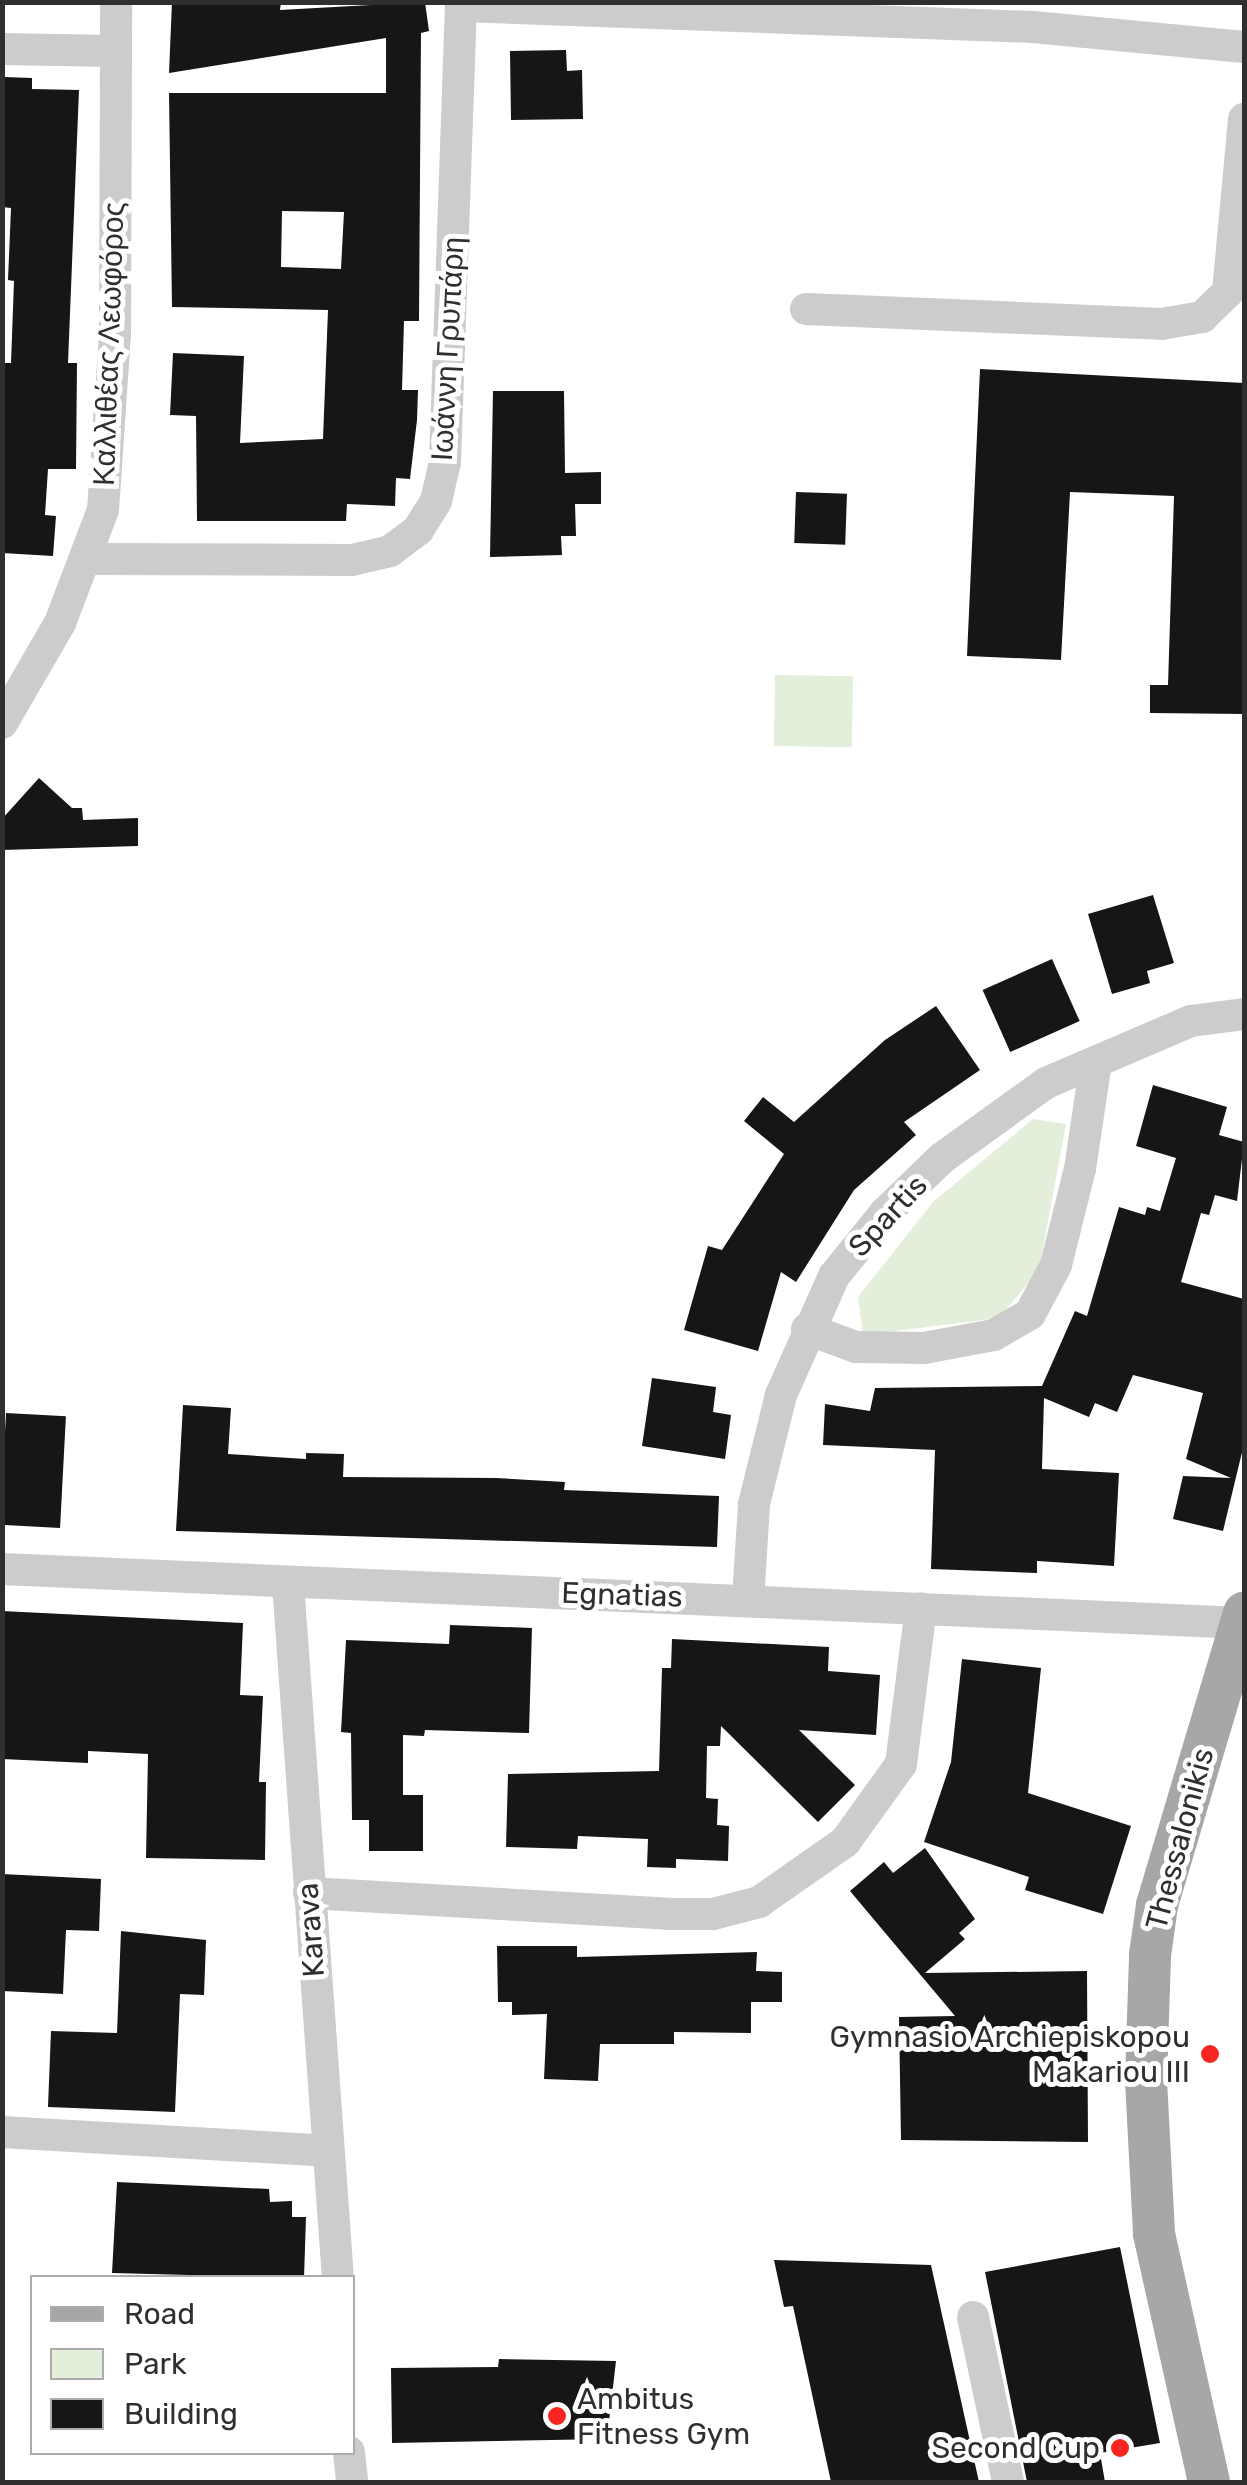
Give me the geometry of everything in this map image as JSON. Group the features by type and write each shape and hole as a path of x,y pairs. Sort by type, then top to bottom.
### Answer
{"main road":[{"name":"Thessalonikis","path":"1209,2482 1154,2233 1148,1993 1156,1905 1243,1618"}],"street":[{"name":"Καλλιθέας Λεωφόρος","path":"2,723 31,682 86,559 103,510 110,452 116,2"},
{"path":"461,4 1034,15 1244,47"},
{"name":"Ιωάννη Γρυπάρη","path":"86,559 352,560 390,551 418,530 436,501 445,462 461,4"},
{"path":"2,49 114,51"},
{"path":"806,310 1160,324 1202,317 1228,292 1244,118"},
{"name":"Spartis","path":"748,1600 754,1504 781,1395 807,1329 834,1276 942,1158 1046,1083 1191,1021 1244,1014"},
{"path":"807,1329 856,1347 924,1348 994,1335 1030,1314 1056,1265 1080,1169 1096,1062"},
{"name":"Egnatias","path":"2,1569 1243,1618"},
{"name":"Karava","path":"288,1583 338,2275"},
{"path":"309,1893 668,1914 713,1914 759,1902 845,1842 902,1764 921,1608"},
{"path":"2,2132 327,2151"},
{"path":"973,2317 1008,2482"},
{"path":"349,2455 352,2482 371,2482"}],"green space":[{"path":"775,675 853,676 852,747 774,746"},
{"path":"1033,1119 1066,1124 1039,1270 999,1318 863,1335 858,1297 933,1202"}],"building":[{"path":"172,2 281,2 280,10 425,2 429,31 421,33 419,321 404,321 402,390 418,390 417,420 410,479 396,478 395,506 347,504 346,521 197,521 196,416 170,415 173,353 244,356 240,443 323,439 328,310 172,307 169,93 386,93 386,38 169,73","holes":["282,211 344,212 341,269 281,267"]},
{"path":"566,50 567,71 582,70 583,119 511,120 510,51"},
{"path":"4,77 32,78 32,89 79,90 68,363 77,363 76,469 48,469 45,515 56,516 53,556 2,553 2,363 11,363 14,281 8,280 11,208 2,207"},
{"path":"980,369 1244,383 1244,714 1150,713 1150,685 1168,685 1174,496 1070,492 1061,660 967,656"},
{"path":"493,391 564,391 565,473 601,472 601,504 575,504 576,536 561,536 562,555 490,557"},
{"path":"796,492 847,494 845,545 794,543"},
{"path":"39,778 72,808 82,808 83,820 138,818 138,846 2,850 2,819"},
{"path":"1153,895 1174,963 1147,971 1150,983 1112,994 1088,914"},
{"path":"1052,959 1080,1021 1010,1052 983,990"},
{"path":"936,1006 980,1070 904,1122 916,1135 854,1190 796,1282 781,1272 758,1351 684,1330 708,1246 722,1250 784,1154 744,1121 763,1097 794,1122 885,1040"},
{"path":"1153,1085 1227,1107 1219,1135 1244,1142 1237,1201 1215,1195 1209,1215 1201,1213 1181,1282 1244,1299 1244,1444 1223,1531 1173,1519 1183,1476 1231,1478 1186,1459 1203,1393 1133,1375 1117,1412 1095,1403 1089,1417 1044,1398 1042,1469 1119,1473 1114,1566 1037,1561 1037,1573 931,1569 935,1450 823,1445 825,1404 870,1411 875,1388 1042,1386 1075,1311 1087,1316 1119,1207 1145,1215 1147,1207 1160,1211 1176,1158 1136,1146"},
{"path":"652,1378 716,1387 713,1412 731,1415 725,1459 642,1446"},
{"path":"183,1405 231,1408 228,1454 306,1459 306,1453 344,1454 343,1477 497,1478 565,1482 564,1490 719,1496 717,1547 176,1531"},
{"path":"6,1413 66,1416 60,1528 2,1525"},
{"path":"2,1611 243,1623 240,1695 263,1696 259,1782 266,1782 265,1860 146,1858 148,1754 88,1751 88,1763 2,1759"},
{"path":"450,1625 532,1628 529,1733 425,1730 424,1736 403,1735 403,1795 423,1795 423,1851 369,1851 369,1820 352,1820 351,1733 341,1732 346,1640 449,1644"},
{"path":"672,1639 829,1647 828,1671 880,1675 876,1735 799,1730 855,1785 818,1822 721,1726 720,1746 707,1746 706,1798 718,1799 717,1825 729,1826 728,1861 676,1859 676,1868 647,1867 648,1839 578,1836 577,1849 506,1847 508,1774 659,1771 662,1668 671,1668"},
{"path":"962,1659 1041,1668 1028,1793 1131,1826 1103,1914 1025,1890 1029,1877 924,1842 951,1762"},
{"path":"925,1848 975,1919 959,1933 965,1939 925,1973 1087,1971 1088,2142 901,2140 899,2017 955,2016 850,1891 884,1862 893,1873"},
{"path":"2,1874 101,1879 99,1931 66,1930 63,1994 2,1991"},
{"path":"121,1931 206,1940 204,1995 180,1994 175,2112 48,2107 51,2031 117,2033"},
{"path":"497,1946 577,1946 577,1957 757,1952 756,1971 782,1972 782,2002 751,2002 751,2033 674,2032 674,2044 600,2044 598,2081 544,2079 547,2014 512,2015 512,2002 498,2002"},
{"path":"117,2182 269,2189 270,2202 292,2201 292,2217 306,2217 304,2275 112,2273"},
{"path":"1120,2247 1160,2443 1100,2453 1105,2482 1027,2482 985,2272"},
{"path":"774,2260 931,2265 979,2482 831,2482 793,2306 784,2307"},
{"path":"499,2359 616,2361 607,2439 392,2443 391,2368 498,2367"}],"place":[{"name":"Gymnasio Archiepiskopou Makariou III","path":"1210,2054"},
{"name":"Ambitus Fitness Gym","path":"557,2416"},
{"name":"Second Cup","path":"1120,2448"}]}
